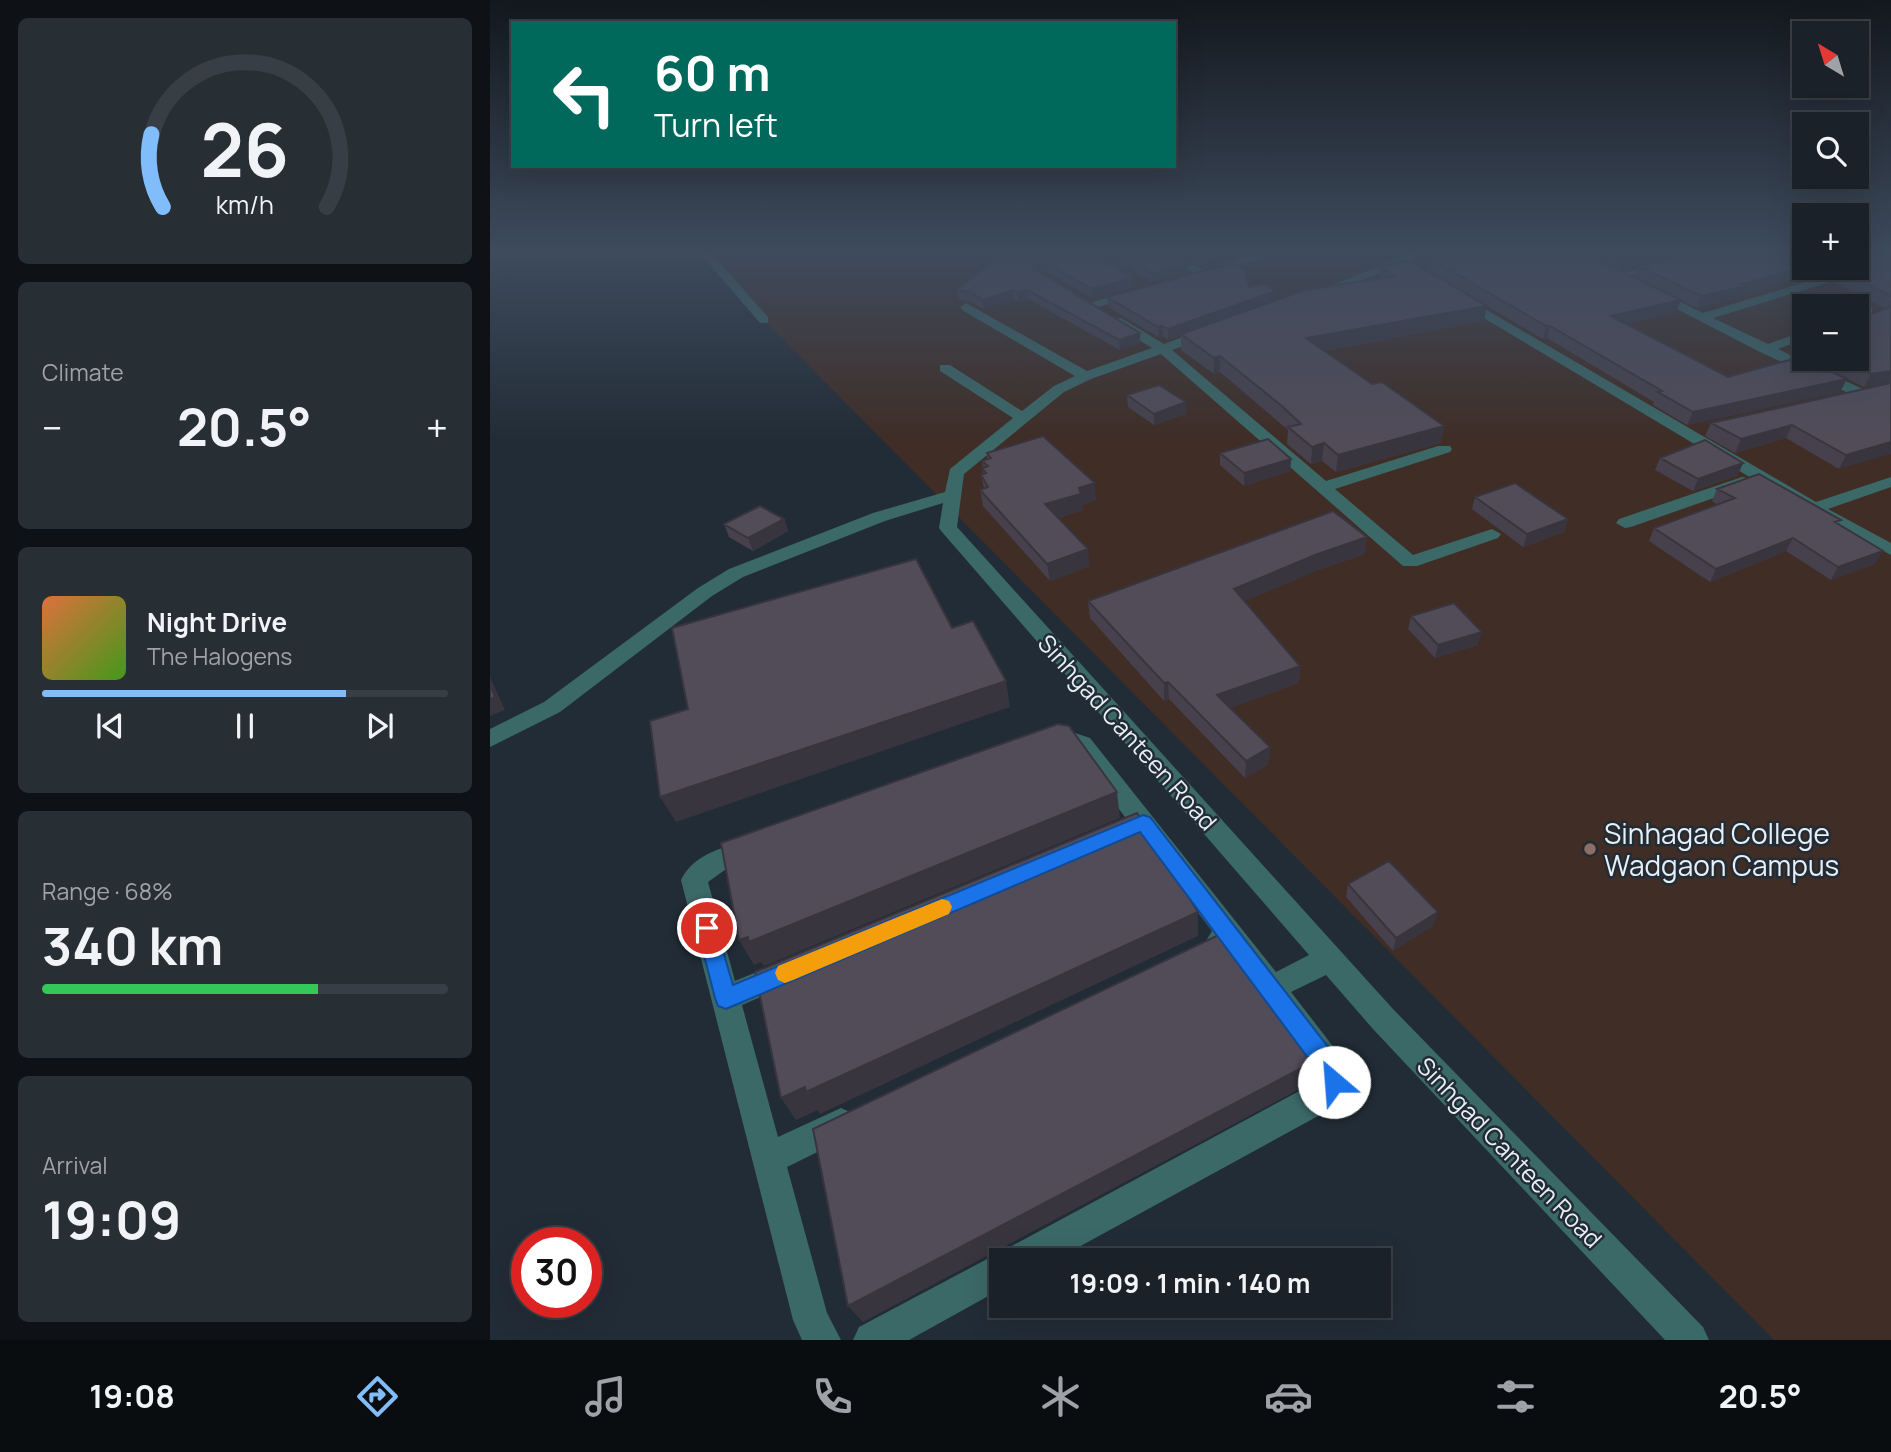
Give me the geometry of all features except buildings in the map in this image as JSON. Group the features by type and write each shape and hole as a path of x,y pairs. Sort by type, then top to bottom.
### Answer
{"street":[{"path":"760,316 764,320"},
{"path":"981,316 1087,376"},
{"path":"1108,316 1161,348 1410,562 1492,534"},
{"path":"1489,316 1757,477 1891,550"},
{"path":"1699,316 1864,394"},
{"path":"1702,317 1707,316"},
{"name":"Sinhgad Canteen Road","path":"1224,327 1087,376 1059,390 956,472 948,528 1383,1019 1690,1340"},
{"path":"1765,349 1792,339"},
{"path":"945,368 1023,418"},
{"path":"1838,400 1882,390"},
{"path":"1684,433 1709,427"},
{"path":"1323,487 1444,449"},
{"path":"1625,523 1757,477"},
{"path":"1814,508 1891,482"},
{"path":"490,739 552,707 705,592 736,573 879,517 953,495"},
{"path":"1026,749 1052,740 1069,739 1082,744 1271,988 1331,1069 1334,1082 1329,1093 1042,1248"},
{"path":"1118,833 1143,822"},
{"path":"781,838 717,861 702,869 694,880 811,1320 822,1340"},
{"path":"1194,954 1232,936"},
{"path":"1271,988 1330,959"},
{"path":"726,998 802,966"},
{"path":"768,1158 868,1110"},
{"path":"872,1340 989,1277"}],"shaded area":[{"name":"Sinhagad College Wadgaon Campus","path":"759,316 1792,316 1792,371 1869,371 1869,316 1891,316 1891,1340 1774,1340"}],"slow traffic":[{"path":"785,973 942,907"}],"place":[{"name":"Sinhagad College Wadgaon Campus","path":"1590,849"}],"route":[{"path":"707,928 726,998 1143,822 1331,1069 1334,1082"}]}
